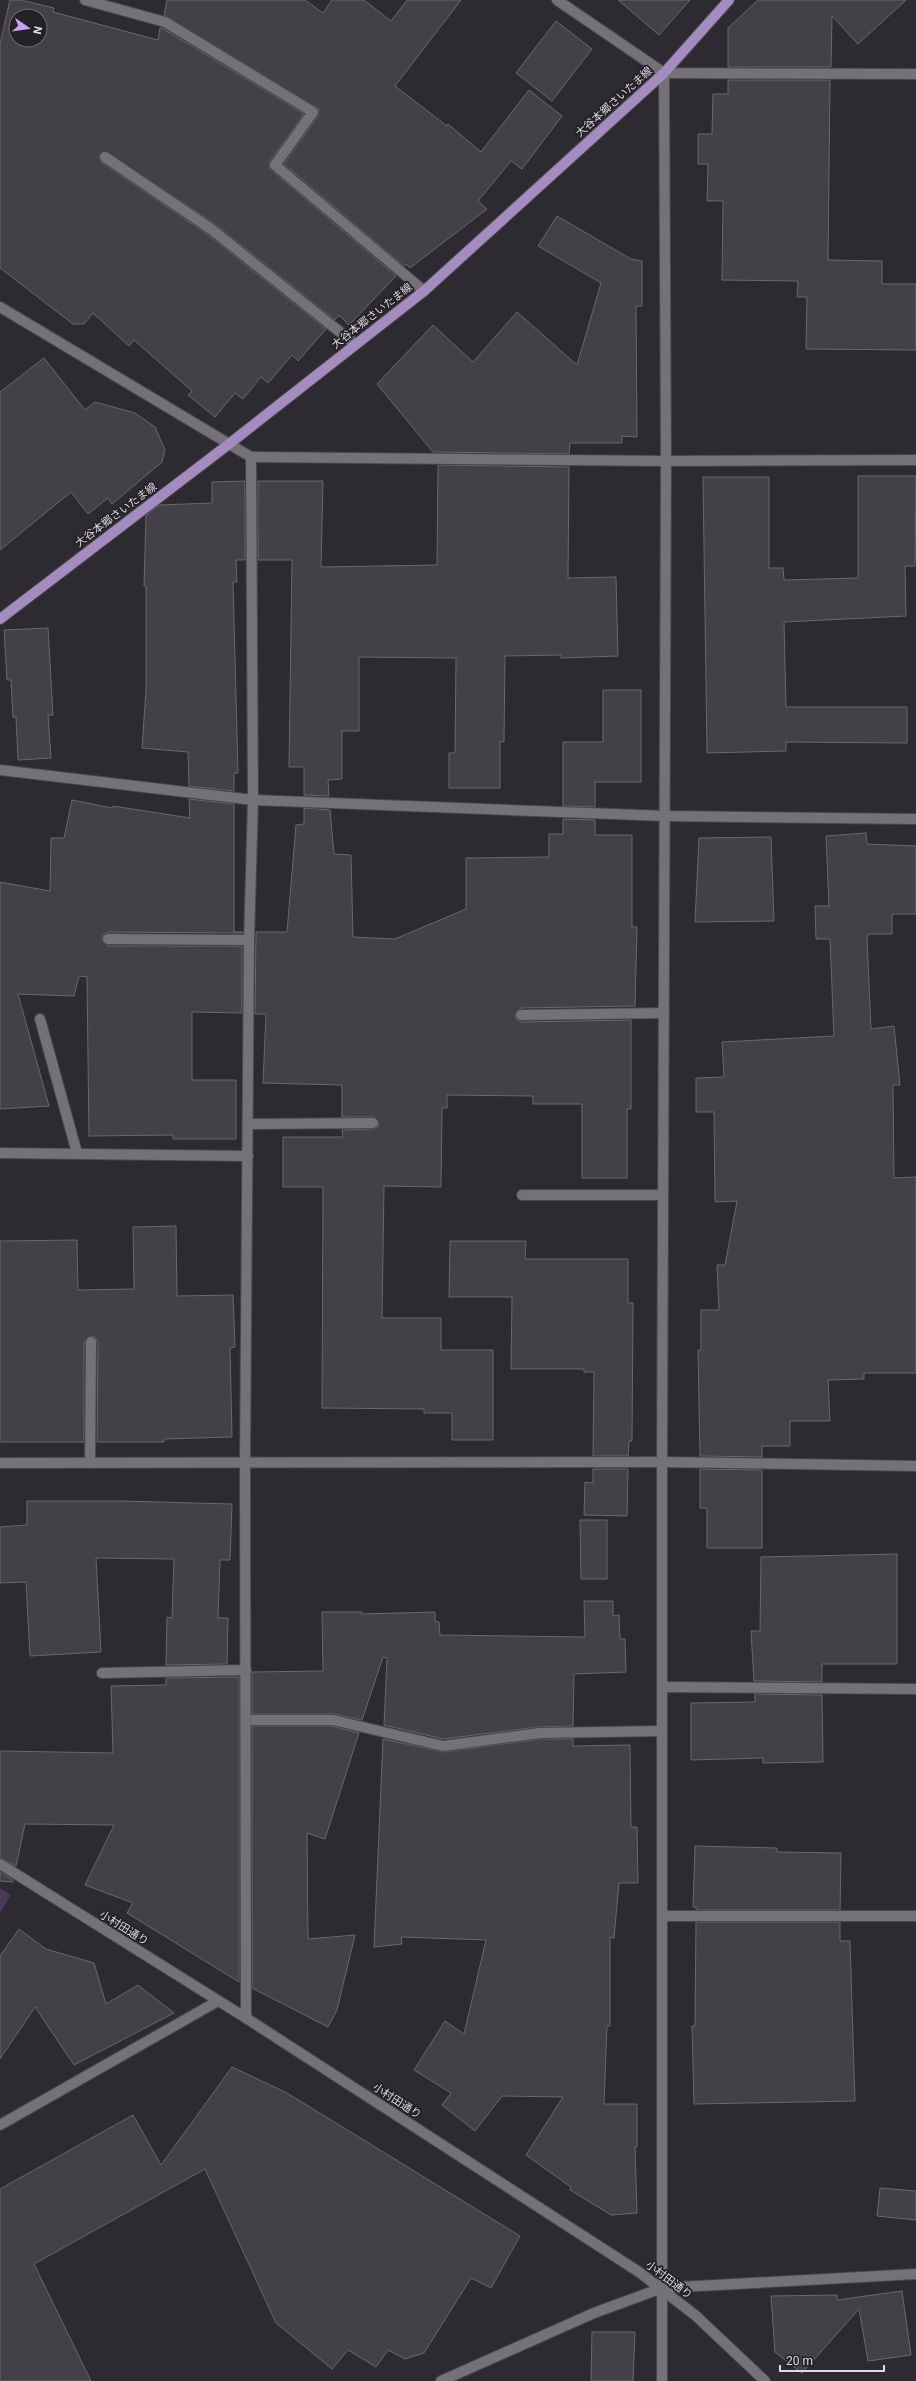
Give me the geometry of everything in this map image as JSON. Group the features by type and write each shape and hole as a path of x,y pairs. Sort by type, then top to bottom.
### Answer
{"main road":[{"name":"大谷本郷さいたま線","path":"0,619 229,444 424,291 664,73 729,0"}],"street":[{"path":"85,0 165,22 313,112 275,165 424,291"},
{"path":"557,0 664,73 916,74"},
{"path":"662,2381 662,1462 666,461 664,73"},
{"path":"105,157 212,229 356,344"},
{"path":"0,307 251,457 666,461 916,460"},
{"path":"246,2018 245,1461 249,940 253,800 251,457"},
{"path":"0,770 253,800 665,816 916,819"},
{"path":"108,939 249,940"},
{"path":"521,1015 664,1013"},
{"path":"40,1019 77,1153"},
{"path":"248,1124 373,1123"},
{"path":"0,1152 248,1156"},
{"path":"522,1195 663,1195"},
{"path":"90,1462 91,1342"},
{"path":"0,1463 245,1461 662,1462 916,1466"},
{"path":"102,1673 246,1670"},
{"path":"662,1687 916,1689"},
{"path":"246,1720 333,1720 443,1746 540,1733 662,1731"},
{"name":"小村田通り","path":"0,1864 246,2018 615,2256 662,2288 694,2315 765,2381"},
{"path":"662,1916 916,1916"},
{"path":"0,2125 218,2001"},
{"path":"441,2381 594,2313 662,2288 916,2274"}],"shaded area":[{"path":"0,1888 11,1895 0,1913"}],"building":[{"path":"10,0 21,0 54,8 53,12 158,40 160,28 162,28 304,114 270,161 269,168 396,276 349,325 339,315 335,320 215,224 105,151 99,156 101,162 207,234 326,329 298,361 292,355 268,383 261,377 243,399 235,393 215,417 188,395 192,391 134,340 129,346 93,313 84,324 73,324 0,268 0,44 8,9 8,48 48,48 48,8 8,8"},
{"path":"167,0 305,0 323,13 332,0 364,0 391,21 407,0 461,0 395,86 447,126 448,124 481,152 529,90 562,116 522,169 511,161 478,201 487,209 410,268 406,264 404,266 284,164 318,116 319,109 164,15"},
{"path":"618,0 690,0 659,35"},
{"path":"758,0 906,0 858,44 832,16 831,67 728,67 728,28"},
{"path":"556,21 592,49 552,101 516,73"},
{"path":"728,80 830,80 828,260 882,261 882,284 916,284 916,350 806,349 807,297 797,297 798,281 722,280 723,201 707,201 708,164 698,164 698,134 712,134 713,94 728,94"},
{"path":"557,216 631,259 642,261 642,306 636,306 637,437 622,436 622,443 570,443 569,454 433,452 377,384 433,325 473,362 517,312 577,365 601,283 538,246"},
{"path":"44,358 85,410 95,402 135,413 155,427 165,450 162,462 112,504 108,498 88,514 71,492 0,550 0,392"},
{"path":"438,465 569,467 568,578 616,577 618,656 561,658 561,655 505,656 504,742 500,741 500,788 449,788 449,753 455,753 456,658 359,657 359,731 342,731 342,779 328,780 329,796 304,795 304,767 289,767 292,560 258,560 258,481 323,481 321,567 437,565"},
{"path":"858,476 916,476 915,566 905,566 906,616 784,622 786,707 907,707 907,743 786,742 786,751 707,753 703,477 769,477 769,568 783,568 784,580 858,578"},
{"path":"245,481 245,560 236,560 237,582 233,582 238,773 234,773 234,791 189,786 188,752 142,748 146,690 146,586 144,586 146,516 159,505 212,503 212,482"},
{"path":"48,628 53,715 48,715 51,758 18,760 16,717 13,717 11,680 7,680 4,630"},
{"path":"603,690 641,690 641,782 595,782 595,807 563,806 563,742 603,742"},
{"path":"189,799 234,804 234,932 243,933 108,932 103,935 102,939 108,946 242,946 242,1013 192,1012 192,1080 236,1080 236,1139 173,1139 173,1135 89,1136 87,977 79,976 74,996 18,994 49,1106 0,1109 0,882 50,891 51,838 64,838 72,800 112,808 113,806 190,818"},
{"path":"304,808 330,810 334,854 351,855 353,937 395,939 466,909 466,858 549,857 549,834 563,834 563,819 595,820 595,835 632,835 632,927 637,927 635,1006 521,1008 515,1015 516,1019 521,1022 631,1020 631,1109 627,1109 627,1178 582,1178 582,1104 533,1104 533,1096 447,1095 447,1108 442,1108 441,1187 384,1186 382,1318 441,1318 441,1350 493,1350 493,1440 452,1440 452,1413 424,1413 424,1409 322,1408 323,1187 283,1187 283,1137 343,1137 342,1130 373,1129 378,1127 379,1123 373,1117 342,1117 342,1085 263,1083 266,1014 255,1014 256,932 287,932 296,825 304,824"},
{"path":"866,833 867,844 916,846 916,914 892,914 892,934 868,934 867,937 871,1029 894,1026 900,1085 893,1085 894,1178 916,1177 916,1373 864,1373 864,1379 828,1380 830,1421 790,1421 790,1446 762,1446 762,1457 700,1456 698,1350 701,1350 701,1310 719,1310 717,1265 725,1265 737,1201 715,1202 714,1112 696,1112 696,1078 724,1077 722,1042 834,1036 830,939 816,939 815,906 829,906 826,836"},
{"path":"771,837 774,921 695,922 699,838"},
{"path":"176,1226 177,1296 233,1295 235,1347 230,1348 232,1437 164,1439 164,1442 97,1442 98,1342 95,1337 91,1336 84,1342 84,1442 0,1442 0,1241 77,1240 78,1290 134,1289 133,1227"},
{"path":"450,1241 526,1241 525,1259 628,1259 628,1303 633,1303 632,1441 629,1441 628,1456 593,1456 594,1372 584,1372 584,1369 511,1369 512,1297 449,1297"},
{"path":"593,1469 628,1469 627,1516 584,1515 585,1482 593,1483"},
{"path":"700,1469 762,1470 762,1548 707,1548 707,1508 700,1508"},
{"path":"27,1501 121,1501 232,1504 230,1560 220,1560 218,1618 228,1618 227,1664 166,1665 167,1617 172,1618 174,1559 96,1558 101,1652 30,1656 26,1582 0,1583 0,1527 27,1525"},
{"path":"580,1520 607,1520 607,1579 581,1579"},
{"path":"897,1554 897,1664 822,1664 822,1682 754,1681 751,1631 760,1631 761,1557"},
{"path":"584,1601 613,1601 613,1616 619,1615 620,1639 625,1639 626,1672 574,1674 573,1726 539,1727 443,1739 384,1725 387,1658 383,1657 362,1720 333,1714 252,1714 252,1672 323,1671 322,1612 362,1612 362,1614 435,1612 435,1621 439,1622 440,1635 585,1637"},
{"path":"239,1677 239,1982 127,1913 133,1903 85,1885 114,1825 25,1824 16,1866 0,1858 0,1751 113,1753 111,1686 166,1685 166,1678"},
{"path":"755,1694 822,1695 823,1762 763,1763 763,1758 691,1760 691,1703 755,1702"},
{"path":"252,1726 332,1726 359,1733 325,1839 307,1833 308,1939 355,1935 337,2010 328,2027 252,1988"},
{"path":"383,1739 444,1752 540,1739 573,1739 573,1746 630,1745 631,1827 637,1827 638,1883 619,1883 614,1938 610,1937 610,2026 607,2026 604,2104 637,2104 637,2147 635,2147 637,2213 611,2215 570,2190 571,2187 526,2155 563,2097 502,2096 475,2131 442,2105 451,2093 414,2070 445,2021 464,2034 486,1940 401,1937 402,1944 374,1947"},
{"path":"695,1846 777,1848 777,1852 841,1853 840,1910 696,1910 696,1907 693,1907"},
{"path":"0,1872 13,1880 13,1882 0,1881"},
{"path":"696,1922 840,1922 840,1941 850,1941 855,2101 694,2104 692,2026 695,2026"},
{"path":"19,1929 46,1949 94,1963 106,2004 138,1985 174,2013 74,2065 35,2007 0,2059 0,1956"},
{"path":"232,2067 287,2093 520,2236 491,2288 471,2278 424,2353 405,2359 388,2350 376,2367 348,2350 332,2369 276,2323 205,2169 34,2264 91,2381 0,2381 0,2189 133,2115 161,2165"},
{"path":"880,2188 916,2191 916,2220 877,2216"},
{"path":"902,2291 911,2355 868,2361 859,2309 802,2373 775,2352 771,2296 837,2295 837,2300"},
{"path":"592,2332 635,2332 633,2381 591,2381"}]}
